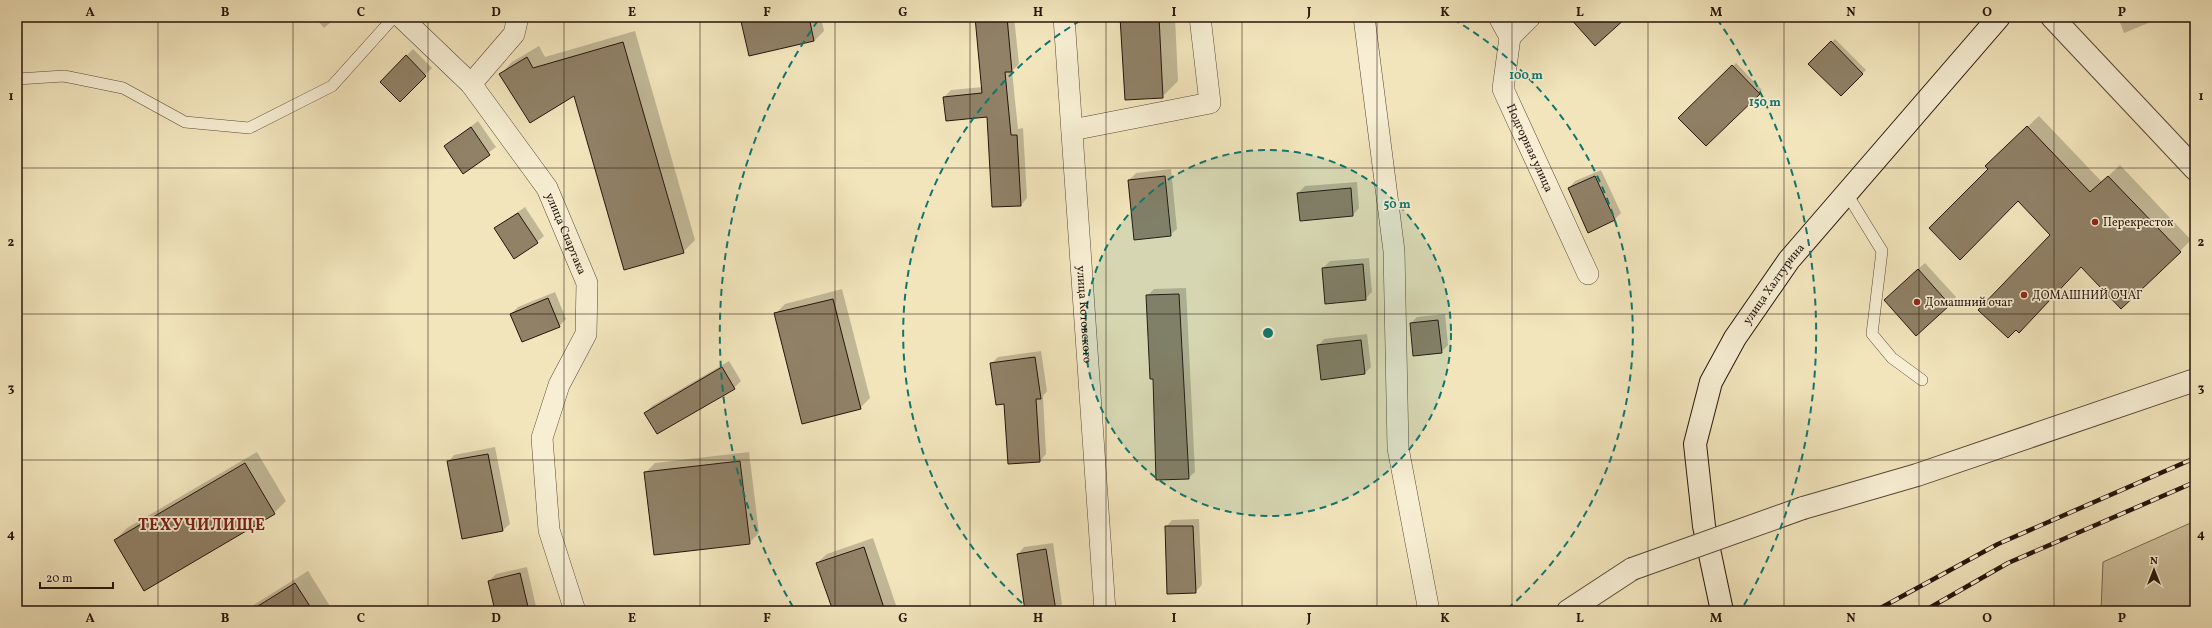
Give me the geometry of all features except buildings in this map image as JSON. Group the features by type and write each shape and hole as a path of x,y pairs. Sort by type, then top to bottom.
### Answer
{"street":[{"name":"улица Спартака","path":"401,17 471,84 547,188 587,283 586,334 558,385 542,438 549,530 574,611"},
{"path":"471,84 514,34 518,17"},
{"name":"улица Котовского","path":"1064,17 1105,611"},
{"path":"1072,130 1210,103 1200,17"},
{"path":"1364,17 1394,251 1398,448 1429,611"},
{"path":"1499,17 1510,36 1530,17"},
{"name":"улица Халтурина","path":"1722,611 1703,519 1695,444 1711,382 1735,338 1789,260 1999,17"},
{"path":"2052,17 2195,169"},
{"name":"Подгорная улица","path":"1510,36 1504,89 1588,274"},
{"path":"1568,611 1632,569 1803,508 1917,475 2195,380"}],"lane":[{"path":"17,79 64,76 123,88 185,122 249,128 332,86 394,17"},
{"path":"1847,194 1882,251 1872,334 1892,358 1922,380"}],"shaded area":[{"path":"2195,521 2195,611 2101,611 2103,562"}],"railway":[{"path":"1875,611 1998,544 2195,458"},
{"path":"1924,611 2008,563 2195,482"}],"place":[{"name":"Перекресток","path":"2095,222"},
{"name":"ДОМАШНИЙ ОЧАГ","path":"2024,295"},
{"name":"Домашний очаг","path":"1917,302"}],"district":[{"name":"ТЕХУЧИЛИЩЕ","path":"202,524"}]}
